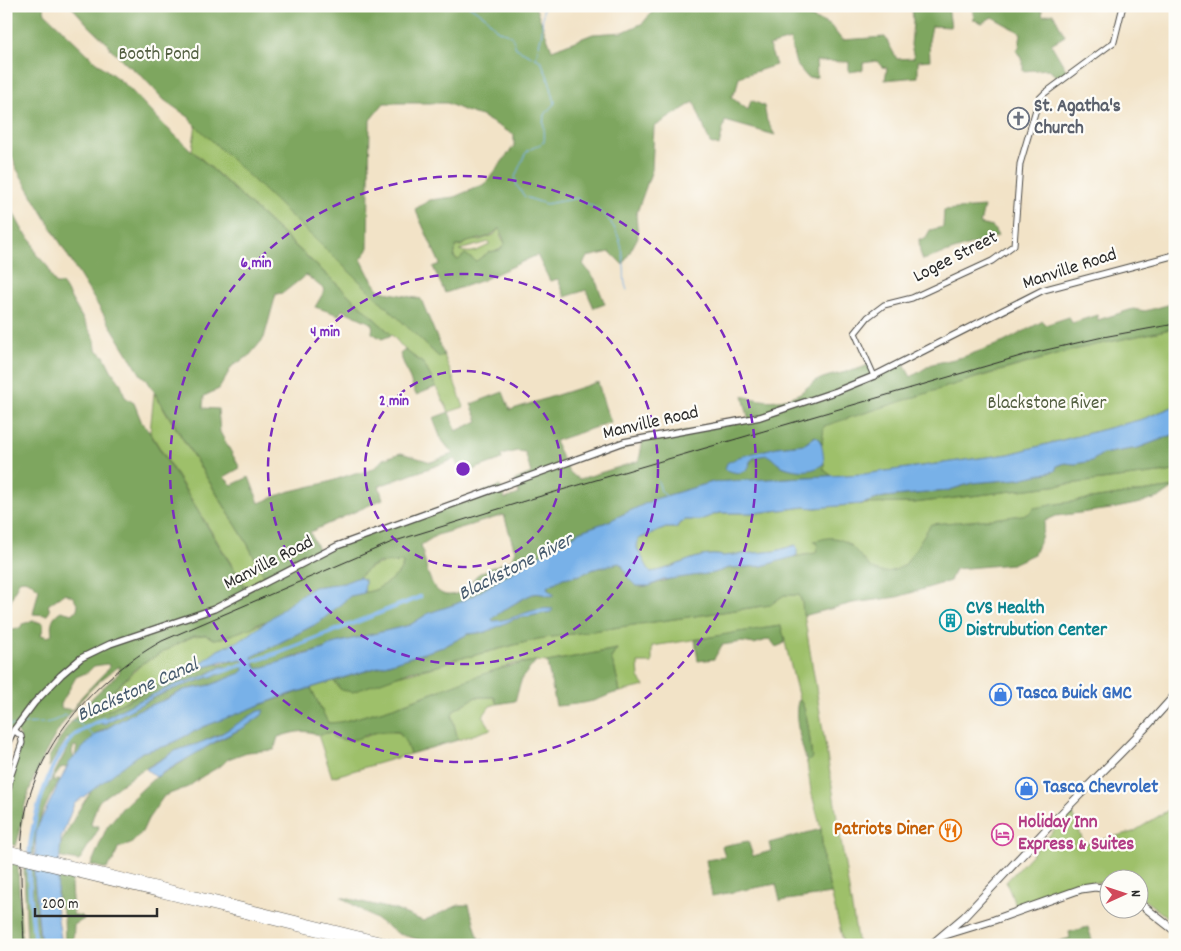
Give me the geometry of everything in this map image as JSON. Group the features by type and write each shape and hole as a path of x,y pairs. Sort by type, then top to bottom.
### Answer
{"highway":[{"path":"6,849 331,934 365,945"},
{"path":"6,856 397,945"}],"main road":[{"name":"Manville Road","path":"6,745 14,730 34,703 66,670 81,658 109,645 214,609 336,546 624,442 760,417 837,391 874,376 1043,290 1097,274 1175,255"},
{"path":"931,945 963,918 1175,695"},
{"path":"941,937 1080,889 1098,887"},
{"path":"1148,910 1175,931"},
{"path":"963,918 974,922 994,920"},
{"path":"963,918 973,927"}],"street":[{"name":"Logee Street","path":"874,376 855,333 868,317 884,305 912,298 992,261 1014,245 1020,164 1039,100 1045,93 1114,42 1123,6"},
{"path":"6,801 11,775 22,740 21,736 14,730"}],"green space":[{"path":"6,6 43,6 45,13 95,61 127,86 165,126 392,335 382,339 372,333 373,324 342,310 339,315 315,307 325,290 306,275 283,293 276,294 264,338 249,356 232,366 219,389 204,396 203,408 218,409 220,432 240,468 224,477 232,485 249,477 259,503 287,492 329,482 355,473 365,472 376,467 383,459 401,453 431,462 453,454 441,439 433,418 449,412 456,431 478,421 471,404 503,392 510,410 598,382 611,422 555,441 567,468 580,479 639,461 643,439 749,421 743,396 772,401 786,399 800,393 816,381 829,376 868,365 873,375 902,361 911,377 932,364 963,357 1004,342 1043,321 1045,325 1069,317 1072,323 1097,315 1098,320 1133,309 1145,311 1175,303 1175,328 1081,348 981,376 824,426 822,445 815,436 805,444 777,447 739,457 747,469 755,458 767,454 784,467 802,470 815,468 824,463 824,470 832,476 713,482 655,499 607,522 581,531 476,594 456,604 429,613 410,625 332,644 324,649 257,669 252,657 320,622 350,596 375,590 385,584 397,575 403,563 378,563 370,567 359,577 344,583 314,587 268,621 256,624 253,627 222,638 214,639 206,635 194,636 183,641 134,670 106,698 90,710 87,716 92,717 184,674 203,668 244,660 244,670 211,685 184,690 97,733 77,759 75,755 77,747 74,746 72,752 74,760 67,768 62,767 53,779 54,782 60,780 49,798 41,817 33,855 31,854 32,837 44,794 70,743 70,739 67,738 49,767 49,757 68,726 94,696 119,673 120,666 88,692 61,726 32,782 24,807 16,846 6,842 6,789 19,749 20,738 16,731 6,740 6,650 9,641 6,635 6,628 14,630 21,627 22,624 33,621 43,623 41,635 48,637 52,634 51,627 56,615 61,611 72,614 78,606 73,597 65,593 48,605 50,611 47,615 33,614 39,589 30,582 22,580 19,581 6,611 6,199 23,231 32,241 36,254 48,267 56,284 62,284 65,288 95,340 96,349 104,356 121,384 125,397 134,403 142,423 247,591 266,580 247,543 147,380 141,375 78,273 15,166 14,160 6,152","holes":["517,451 525,452 531,473 515,480 519,494 505,499 500,486 319,552 310,532 383,499 379,486 455,459 461,474 502,459 501,455","504,515 515,551 511,560 479,574 463,591 452,595 443,594 432,583 421,545 437,535","107,664 109,668 82,696 72,710 61,708 61,704 76,677 88,672 94,666","212,671 223,673 178,687 104,724 101,723 175,685 204,676"]},
{"name":"Booth Pond","path":"71,6 535,6 552,50 593,34 623,32 643,23 656,7 679,11 690,6 803,6 808,16 830,25 842,40 885,37 897,59 914,58 911,45 912,6 948,6 951,27 932,26 929,41 930,60 918,61 918,77 885,80 887,68 882,67 877,61 863,63 863,70 849,72 849,62 816,61 817,77 808,78 796,64 790,40 769,46 776,65 739,77 736,90 731,97 748,110 751,100 764,106 767,121 775,135 725,121 719,146 710,143 694,102 654,127 652,170 636,215 638,237 623,265 610,252 587,257 583,264 595,279 605,304 594,308 586,290 565,297 558,279 550,281 537,255 483,280 445,293 433,267 440,264 415,209 430,200 454,197 485,184 514,146 514,135 481,116 447,103 384,103 370,120 368,250 361,259 380,291 421,299 444,355 439,357 190,118 164,100 141,75 125,63","holes":["499,228 505,243 500,250 489,252 476,261 465,254 458,260 454,258 456,246 490,236"]},
{"path":"972,6 1041,6 1043,16 1053,13 1065,36 1051,44 1068,73 1059,79 1048,69 1023,71 1023,62 1016,50 1019,48 1021,33 992,17 982,23 974,20"},
{"path":"196,124 439,357 444,355 464,407 449,412 424,364 405,350 392,335 192,150"},
{"path":"984,207 980,224 993,227 998,236 923,260 919,239 925,239 930,230 943,227 944,210"},
{"path":"500,227 501,237 505,243 500,250 489,252 476,262 454,258 456,246 494,235","holes":["489,242 489,245 477,251 459,250"]},
{"name":"Blackstone River","path":"1175,328 1175,406 1143,419 1009,454 864,474 832,476 824,470 628,477 1081,348"},
{"path":"405,350 424,364 436,387 416,395 400,354"},
{"path":"154,393 247,543 266,580 248,591 150,432"},
{"path":"1175,434 1175,471 914,503 861,504 884,497 946,491 972,483 1018,479 1055,471 1057,466 1065,463 1075,464 1092,461 1102,454 1138,448"},
{"path":"1175,471 1175,487 1056,504 1026,549 798,593 848,544 814,542 818,544 816,553 793,557 797,554 795,545 776,551 704,556 650,572 637,548 638,539 666,528 676,528 685,520 700,520 719,513 756,513 805,507 914,503"},
{"path":"1175,487 1161,497 1141,503 1056,516 1045,521 1041,538 1034,554 1012,564 955,569 950,581 897,597 853,603 803,616 802,602 799,595 784,595 770,605 538,639 457,658 438,666 411,671 353,692 341,690 334,681 443,647 468,634 486,632 514,619 551,612 533,611 504,621 493,621 492,619 529,595 543,594 549,596 547,587 562,578 580,575 594,569 619,563 622,565 628,578 640,587 649,586 673,578 714,573 729,568 762,566 787,558 816,553 818,545 814,541 831,538 844,541 872,568 880,572 891,571 905,565 931,524 1028,514 1034,508"},
{"path":"403,563 401,569 393,579 376,589 364,593 365,580 359,577 364,572 378,564"},
{"path":"784,595 799,595 802,602 858,945 844,945 823,860 821,829 811,791 807,763 812,758 805,710 799,699 781,626 652,646 652,663 638,663 639,678 645,686 620,692 611,658 617,649 547,662 536,661 512,664 388,709 338,723 328,723 311,688 334,681 341,690 438,666 457,658 538,639 770,605"},
{"path":"268,621 245,638 218,650 190,672 149,689 100,714 92,717 87,716 90,710 106,698 143,663 183,641 194,636 206,635 214,639 222,638"},
{"path":"781,626 785,640 783,644 776,647 770,639 754,644 742,642 722,645 714,659 698,661 695,640"},
{"path":"617,649 611,658 620,692 588,702 556,706 547,662"},
{"path":"536,661 522,678 515,701 497,704 494,697 476,697 454,710 452,716 458,740 410,754 399,732 372,733 352,740 333,737 331,732 318,735 298,732 278,737 274,750 247,752 228,759 188,787 164,796 148,819 142,832 131,844 118,848 114,860 107,869 91,865 107,827 123,807 152,780 193,754 245,727 262,715 197,744 177,750 137,773 100,800 91,823 92,826 99,826 98,830 79,861 57,857 62,841 78,811 94,787 142,752 166,746 203,727 242,711 311,688 328,723 339,722 393,707 474,677"},
{"path":"476,697 494,697 497,704 490,706 483,716 491,729 458,740 452,716 454,710"},
{"path":"799,699 807,718 812,758 807,763 797,722"},
{"path":"332,732 365,737 377,732 399,732 410,754 332,777 318,735"},
{"path":"1175,806 1175,923 1148,903 1148,868 1098,868 1098,883 1087,882 1017,908 1006,882 1072,811 1084,844 1133,832"},
{"path":"821,829 823,860 831,894 780,901 776,884 712,896 706,860 725,857 722,846 748,841 753,856 771,851 769,843"},
{"path":"6,862 19,865 22,945 6,945"},
{"path":"26,863 34,945 27,945 24,869"},
{"path":"30,863 33,864 40,945 37,945"},
{"path":"56,873 73,877 71,886 73,913 74,915 82,916 84,919 74,925 73,945 65,945 64,916 58,899"},
{"path":"341,897 396,910 423,921 459,905 469,905 479,940 484,940 485,945 438,945 399,934"},
{"path":"1088,927 1093,943 1091,945 1053,945 1053,943 1070,938 1069,932"}],"water":[{"path":"1175,406 1175,434 1138,448 1102,454 1092,461 1075,464 1065,463 1057,466 1055,471 1019,479 972,483 946,491 884,497 861,504 815,508 805,507 756,513 719,513 700,520 685,520 676,528 666,528 638,539 637,548 650,572 704,556 776,551 796,545 797,555 762,566 729,568 714,573 663,580 649,586 636,586 628,578 622,565 619,563 594,569 580,575 563,578 547,587 553,593 553,596 533,594 511,605 492,619 493,621 508,619 530,611 545,609 553,609 551,612 514,619 486,632 468,634 443,647 281,697 203,727 166,746 142,752 74,804 61,838 56,906 62,945 41,945 34,877 36,830 69,763 94,736 138,710 184,690 211,685 241,673 244,670 243,660 222,661 190,672 218,650 245,638 302,594 314,587 344,583 359,577 365,580 364,593 350,596 320,622 252,657 257,669 324,649 332,644 410,625 429,613 456,604 476,594 581,531 607,522 655,499 713,482 864,474 1009,454 1143,419"},
{"path":"816,436 821,445 824,463 814,469 790,469 780,465 767,455 753,459 748,468 743,472 737,473 725,469 727,463 739,457 777,447 805,444"},
{"path":"221,667 227,667 224,673 165,692 101,724 101,720 132,704 175,685 204,676"},
{"path":"264,710 262,715 245,727 220,739 156,777 146,769 177,750 219,735 258,711"}],"waterway":[{"path":"469,6 485,16 498,31 507,33 512,37 516,48 541,61 549,80 555,103 544,117 544,142 525,154 515,177 517,186 525,197 546,204 577,198 602,212 613,226 620,241 627,290"},
{"path":"536,57 542,33 543,6"},
{"path":"658,481 661,491 667,497"},
{"name":"Blackstone Canal","path":"220,672 278,653 420,597"},
{"path":"23,724 54,721 64,715 68,717"},
{"name":"Blackstone Canal","path":"35,945 29,860 33,829 42,795 48,778 64,748 74,736 104,719"},
{"name":"Blackstone Canal","path":"73,720 94,736"},
{"path":"6,726 13,725"}],"railway":[{"path":"24,945 21,871 23,827 29,797 40,769 54,743 71,718 91,696 113,675 162,641 392,542 531,499 1024,355 1103,337 1175,324"}],"place":[{"name":"St. Agatha's Church","path":"1018,118"},
{"name":"CVS Health Distrubution Center","path":"950,620"},
{"name":"Tasca Buick GMC","path":"1000,694"},
{"name":"Tasca Chevrolet","path":"1027,788"},
{"name":"Patriots Diner","path":"950,830"},
{"name":"Holiday Inn Express & Suites","path":"1002,834"}]}
